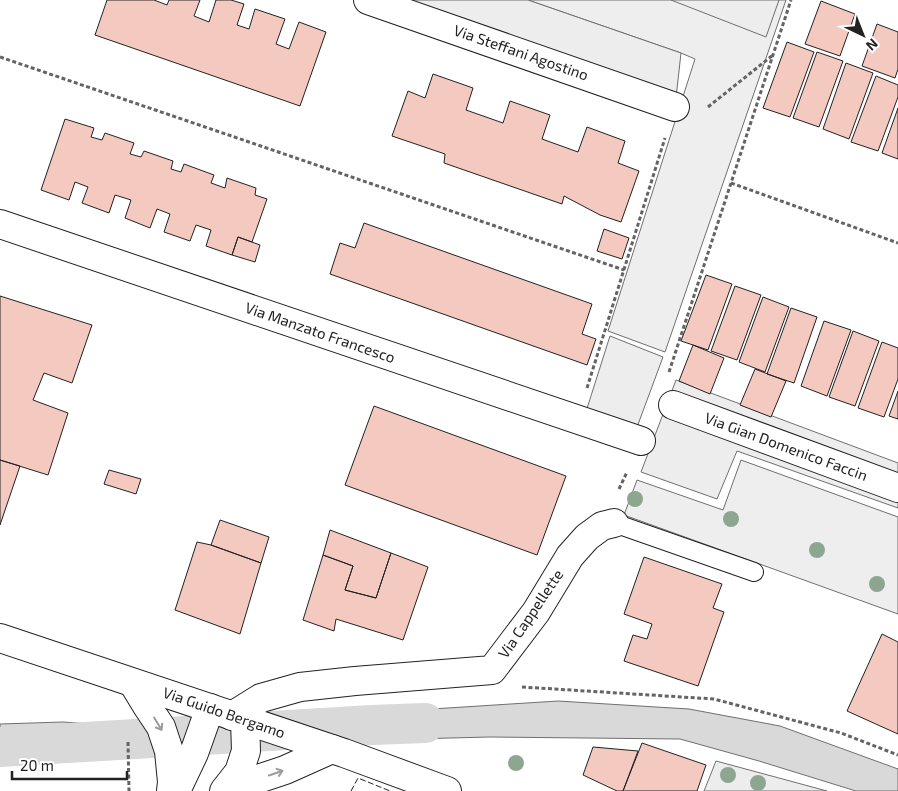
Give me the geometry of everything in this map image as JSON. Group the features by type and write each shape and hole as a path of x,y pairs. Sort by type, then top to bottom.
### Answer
{"street":[{"name":"Via Steffani Agostino","path":"368,0 675,107"},
{"name":"Via Manzato Francesco","path":"0,224 641,441"},
{"name":"Via Gian Domenico Faccin","path":"670,393 898,488"},
{"name":"Via Cappellette","path":"229,715 261,698 300,687 492,670 536,612 570,556 586,537 608,524"},
{"name":"Via Guido Bergamo","path":"0,638 332,750 447,791"},
{"path":"132,682 161,727 169,751 171,791"},
{"path":"176,791 194,753 229,715 246,751 239,772 224,791"},
{"path":"231,791 332,750"}],"lane":[{"path":"608,524 754,572"}],"path":[{"path":"670,393 731,183 792,0"},
{"path":"704,111 774,55"},
{"path":"0,57 624,270"},
{"path":"577,419 675,107"},
{"path":"731,183 898,243"},
{"path":"608,524 641,441"},
{"path":"492,670 502,686 714,699 841,733 898,755"},
{"path":"128,735 129,791"}],"shaded area":[{"path":"368,0 528,0 681,53 675,107"},
{"path":"528,0 786,0 665,352 608,331 695,59"},
{"path":"671,0 779,0 766,37"},
{"path":"610,336 663,357 633,438 583,421"},
{"path":"676,380 898,463 898,508 737,451 717,499 641,472"},
{"path":"741,460 898,517 898,614 624,515 637,480 723,510"},
{"path":"558,701 689,709 780,726 898,769 898,791 856,791 680,739 490,737 371,740 369,713"},
{"path":"63,722 110,725 115,754 0,760 0,724"},
{"path":"716,761 827,791 704,791"}],"building":[{"path":"107,0 154,0 167,5 169,0 200,0 194,16 209,22 216,0 231,0 244,4 237,25 249,29 255,9 285,19 276,44 289,49 299,22 326,32 300,106 95,35"},
{"path":"821,1 855,14 840,56 805,44"},
{"path":"877,24 898,32 898,69 895,78 862,66"},
{"path":"787,42 814,52 790,117 763,108"},
{"path":"817,52 843,61 819,127 793,118"},
{"path":"846,63 873,73 849,139 823,129"},
{"path":"433,74 473,88 466,110 503,123 510,101 550,115 542,139 578,152 587,127 625,141 618,163 639,171 621,222 600,215 564,196 562,204 444,163 445,154 392,136 408,91 425,98"},
{"path":"876,76 898,85 898,97 878,151 851,142"},
{"path":"898,108 898,159 882,153"},
{"path":"65,119 94,128 91,137 102,140 105,133 134,143 130,154 141,157 144,151 173,161 171,169 181,172 184,164 214,175 211,183 225,188 227,178 256,188 255,195 267,199 252,242 238,237 232,255 206,246 211,230 196,225 190,241 164,232 170,214 157,209 150,228 125,218 131,200 115,195 109,213 82,203 88,187 75,182 69,200 41,190"},
{"path":"364,223 592,304 582,334 596,339 587,365 330,274 340,243 355,248"},
{"path":"604,229 629,238 622,259 597,251"},
{"path":"238,237 260,245 255,262 232,255"},
{"path":"706,275 732,284 708,350 681,341"},
{"path":"735,286 761,295 737,360 711,351"},
{"path":"0,296 92,325 72,383 44,373 33,400 68,413 48,475 0,460"},
{"path":"763,297 789,307 765,372 739,362"},
{"path":"791,308 817,317 794,383 767,374"},
{"path":"824,321 851,330 827,396 801,386"},
{"path":"853,331 879,341 855,406 829,397"},
{"path":"882,342 898,348 898,379 884,417 858,408"},
{"path":"693,345 724,358 710,394 679,381"},
{"path":"755,369 786,381 771,417 740,405"},
{"path":"898,391 898,419 889,416"},
{"path":"374,406 566,476 537,555 345,485"},
{"path":"0,460 20,466 0,525"},
{"path":"109,470 141,479 136,494 104,484"},
{"path":"220,520 269,537 261,563 211,545"},
{"path":"330,530 391,553 376,598 345,590 353,566 323,555"},
{"path":"197,542 211,545 261,563 240,634 175,610"},
{"path":"391,553 428,567 403,640 336,619 334,631 303,620 323,555 353,566 345,590 376,598"},
{"path":"644,557 722,584 713,608 724,612 698,686 624,661 633,635 647,639 652,624 624,614"},
{"path":"882,634 898,642 898,734 847,711"},
{"path":"642,743 706,765 697,791 623,791"},
{"path":"593,747 638,751 623,791 617,791 583,775"}],"waterway":[{"path":"0,747 425,723"}],"fence":[{"path":"351,791 358,778 390,791"}]}
